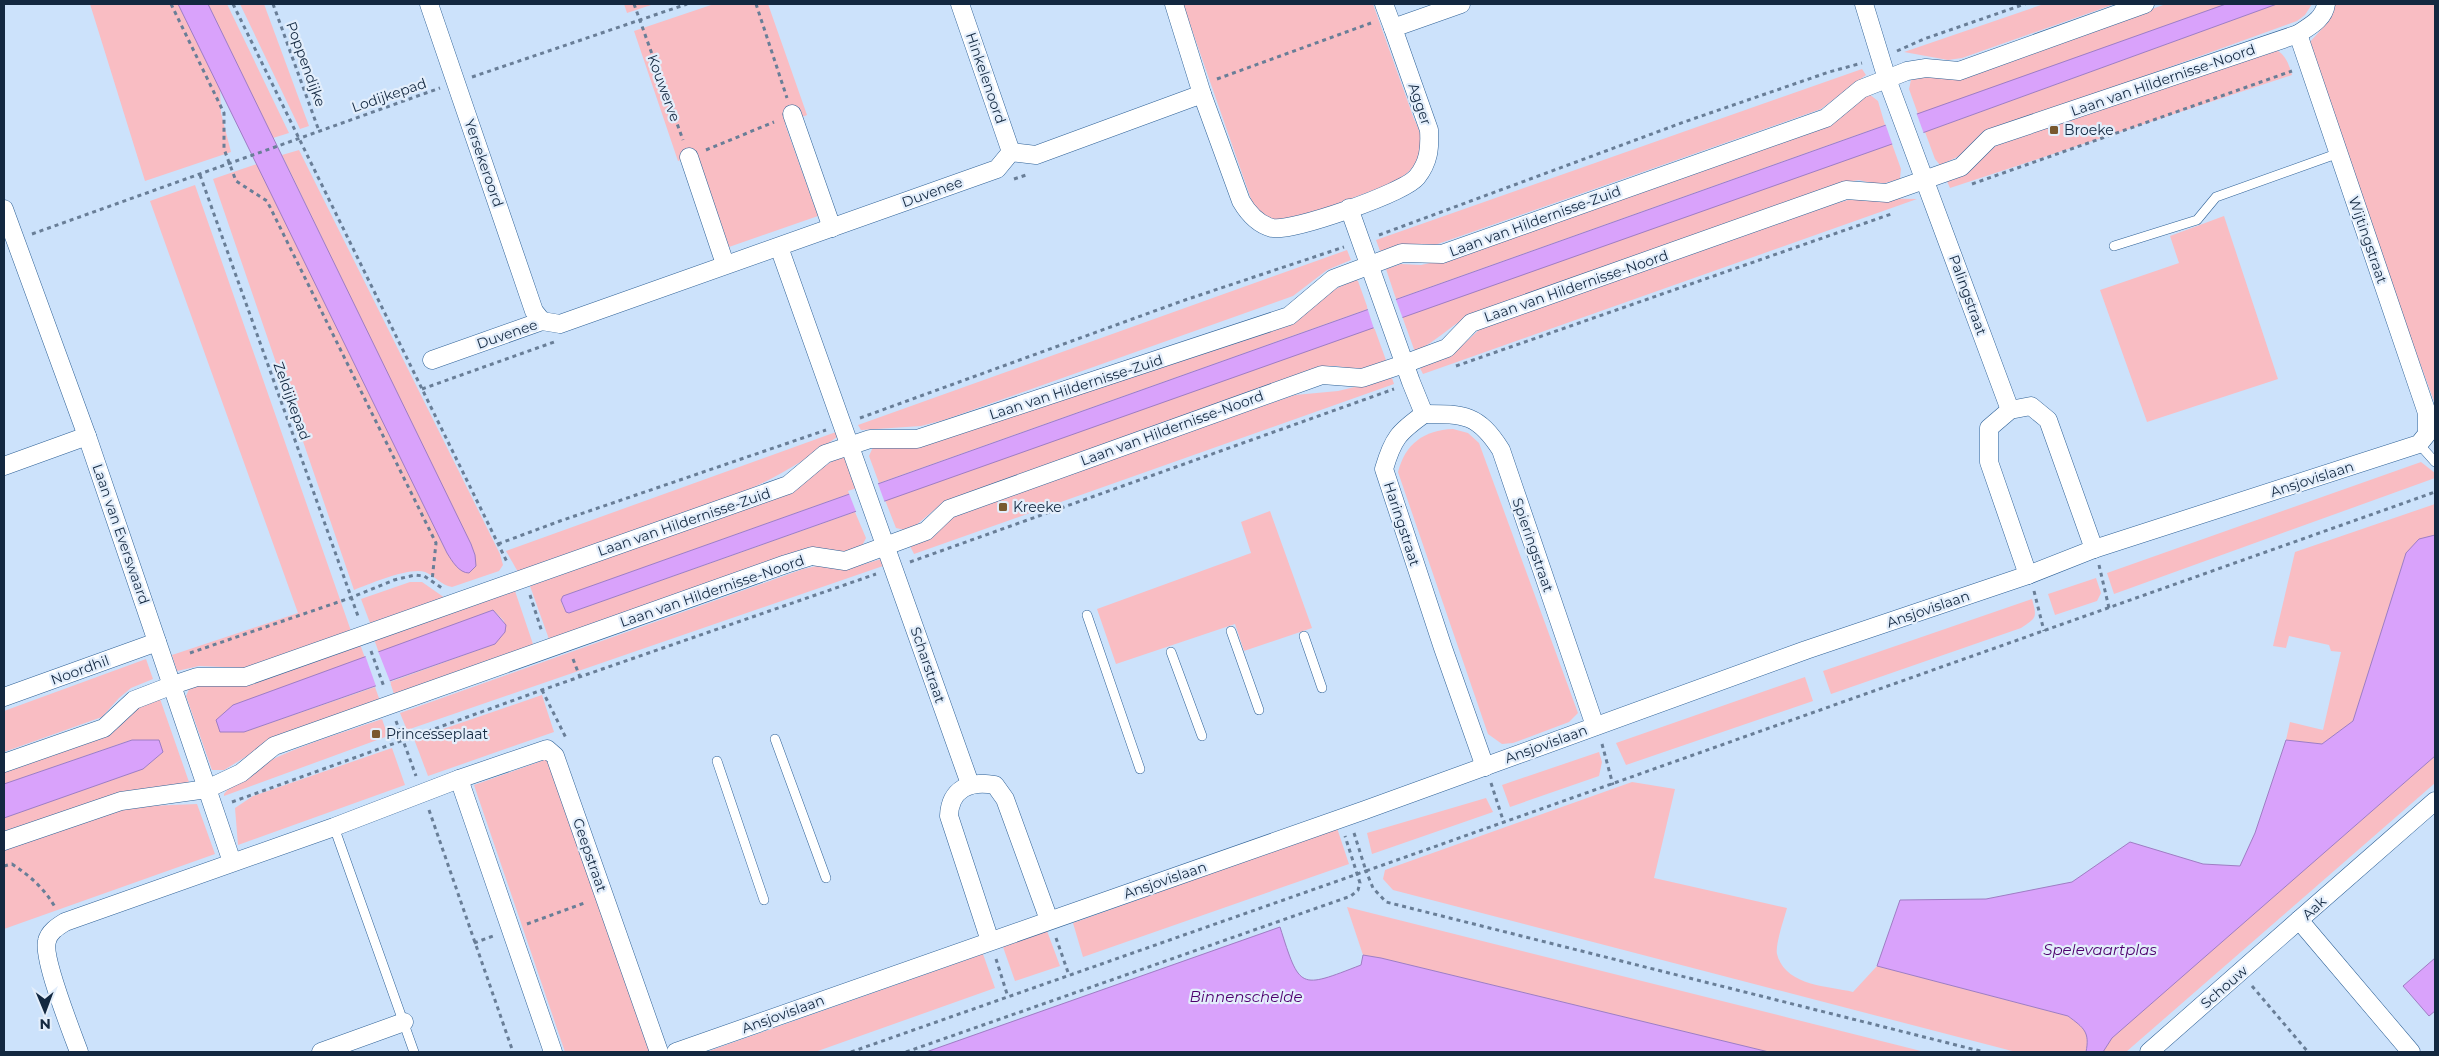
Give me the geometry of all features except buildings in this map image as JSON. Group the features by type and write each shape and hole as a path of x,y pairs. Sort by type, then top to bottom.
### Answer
{"street":[{"name":"Yersekeroord","path":"429,4 534,311 542,321"},
{"name":"Hinkelenoord","path":"960,4 1011,152"},
{"path":"1174,4 1201,90 1241,201 1248,213 1258,222 1271,228 1284,229 1349,208 1404,364 1424,414"},
{"path":"1388,16 1461,4"},
{"path":"1864,4 1887,79 1924,180"},
{"name":"Laan van Hildernisse-Zuid","path":"4,763 104,728 134,700 172,685 197,677 245,676 367,639 524,578 788,486 825,454 870,439 917,439 1289,316 1333,279 1369,265 1402,253 1442,254 1826,118 1861,89 1907,71 1926,68 1959,71 2145,4"},
{"name":"Laan van Hildernisse-Noord","path":"4,841 121,801 207,789 241,773 274,746 388,700 548,649 794,561 812,556 845,560 926,531 949,509 1322,375 1362,378 1404,364 1447,348 1471,323 1846,190 1887,192 1961,167 1990,138 2298,34 2318,20 2326,10 2326,4"},
{"name":"Agger","path":"1349,208 1402,188 1416,178 1426,164 1430,147 1429,130 1388,16"},
{"name":"Wijtingstraat","path":"2298,34 2427,413 2427,434 2419,444"},
{"path":"1011,152 1036,155 1201,90"},
{"path":"792,114 832,228"},
{"name":"Duvenee","path":"432,360 542,321 560,324 997,169 1011,152"},
{"path":"689,157 726,264"},
{"name":"Palingstraat","path":"1924,180 2010,410"},
{"name":"Laan van Everswaard","path":"4,209 9,243 87,436 232,862"},
{"path":"779,247 884,546"},
{"path":"2031,583 1989,462 1989,428 2010,410 2031,406 2048,420 2094,549"},
{"name":"Spieringstraat","path":"1424,414 1451,414 1472,419 1488,430 1501,450 1598,734"},
{"name":"Haringstraat","path":"1424,414 1407,426 1391,445 1384,469 1442,648 1485,767"},
{"path":"4,466 87,436"},
{"name":"Ansjovislaan","path":"676,1052 1485,767 1598,734 1806,650 2031,583 2094,549 2419,444"},
{"name":"Scharstraat","path":"884,546 970,784"},
{"name":"Noordhil","path":"4,697 157,642"},
{"path":"79,1052 49,964 46,942 55,928 65,922 334,827 537,751 547,749 555,756"},
{"name":"Geepstraat","path":"555,756 659,1052"},
{"path":"459,779 553,1052"},
{"path":"990,941 949,816 949,802 957,793 970,784 982,782 995,785 1005,799 1049,920"},
{"name":"Aak","path":"2411,1052 2299,920 2435,801"},
{"name":"Schouw","path":"2149,1052 2299,920"},
{"path":"321,1052 404,1022"}],"lane":[{"path":"2114,246 2197,220 2216,197 2339,153"},
{"path":"2419,444 2435,462"},
{"path":"1087,615 1140,769"},
{"path":"1232,631 1258,710"},
{"path":"1304,636 1322,688"},
{"path":"1171,652 1202,736"},
{"path":"775,739 826,878"},
{"path":"717,761 764,900"},
{"path":"334,827 414,1052"}],"path":[{"path":"170,4 224,113 224,149 236,181 266,201 436,543 432,581"},
{"path":"233,4 508,564 524,578 548,649"},
{"name":"Poppendijke","path":"272,4 319,131"},
{"name":"Kouwerve","path":"634,4 689,157"},
{"name":"Lodijkepad","path":"9,243 281,144 687,4"},
{"path":"689,157 792,114 756,4"},
{"path":"498,544 842,424 1182,301 1361,242 1684,122 1829,72 1880,58 1924,39 2025,4"},
{"path":"1201,90 1388,16"},
{"path":"1967,186 2309,65"},
{"name":"Zeldijkepad","path":"200,175 350,598 367,639 423,794 513,1052"},
{"path":"1448,369 1895,212"},
{"path":"213,809 542,690 893,568 1411,382"},
{"path":"851,1052 1613,785 2435,492"},
{"path":"2094,549 2109,608"},
{"path":"506,570 508,564"},
{"path":"2092,570 2109,564"},
{"path":"190,653 350,598 394,580 415,575 424,576 446,591"},
{"path":"2031,583 2042,588"},
{"path":"2024,594 2031,583"},
{"path":"2031,583 2044,631"},
{"path":"542,690 569,744 555,756"},
{"path":"1598,734 1609,739"},
{"path":"1598,734 1613,785"},
{"path":"1485,767 1504,823"},
{"path":"1482,788 1500,781"},
{"path":"906,1052 1351,896 1358,890 1360,883 1345,834 1354,830 1373,888 1386,902 1984,1052"},
{"path":"4,866 12,864 28,874 47,892 65,922"},
{"path":"474,942 604,896"},
{"path":"1049,920 1069,975"},
{"path":"990,941 1008,997"},
{"path":"2240,973 2308,1052"}],"shaded area":[{"path":"90,4 178,4 220,89 221,113 231,152 145,181"},
{"path":"208,4 227,4 289,133 273,138"},
{"path":"240,4 264,4 309,126 300,129"},
{"path":"624,4 654,4 627,13"},
{"path":"714,4 768,4 807,115 785,124 818,216 729,247 697,154 678,161 634,31"},
{"path":"1183,4 1373,4 1419,129 1422,147 1417,162 1404,176 1395,182 1294,220 1270,219 1259,212 1252,202"},
{"path":"2044,4 2115,4 1962,58 1948,60 1904,52"},
{"path":"2166,4 2226,4 1918,114 1909,89 1911,80 1928,76 1963,76"},
{"path":"2277,4 2312,4 2305,15 2297,21 1984,134 1966,153 1940,165 1935,159 1925,132"},
{"path":"2335,4 2435,4 2435,404 2312,69 2309,43 2329,21"},
{"path":"2276,50 2285,57 2292,75 1950,188 1946,179 1987,150 2002,143"},
{"path":"1862,69 1866,75 1821,109 1435,245 1396,247 1380,251 1376,240"},
{"path":"1869,94 1878,101 1885,125 1396,299 1386,269 1401,264 1421,265 1448,259 1831,123"},
{"path":"1892,144 1901,169 1900,179 1878,185 1859,180 1842,183 1475,313 1415,352 1402,316"},
{"path":"299,150 500,554 503,565 499,571 452,587 425,572 409,572 354,590 213,179 257,164 447,553 475,555 282,155"},
{"path":"195,185 351,631 247,668 199,666 177,671 172,655 298,613 150,201"},
{"path":"1865,198 1917,199 1423,374 1420,368 1455,352 1481,328 1823,207 1848,200"},
{"path":"2224,216 2278,379 2147,422 2100,290 2179,263 2170,236"},
{"path":"1347,250 1351,260 1327,270 1293,296 944,420 921,426 861,430 858,425"},
{"path":"1355,279 1358,281 1368,309 879,483 869,456 873,447 914,448 1330,292"},
{"path":"1374,327 1387,363 1359,371 1328,366 1275,384 945,501 909,531 896,528 885,500"},
{"path":"1392,378 1394,384 914,554 910,546 932,538 956,511 1295,395 1338,391"},
{"path":"1453,429 1468,433 1479,443 1578,713 1569,722 1513,743 1502,744 1488,734 1398,472 1405,454 1417,440 1433,432"},
{"path":"836,432 837,437 804,459 771,479 747,490 518,572 506,551"},
{"path":"845,453 857,491 563,596 562,603 569,613 855,512 866,538 861,548 550,642 530,586 777,497"},
{"path":"2421,462 2435,473 2435,478 2114,594 2107,573"},
{"path":"2435,504 2435,535 2406,553 2353,721 2322,744 2286,740 2290,722 2323,730 2341,652 2331,651 2329,645 2289,636 2286,648 2273,646 2295,552"},
{"path":"1270,511 1312,628 1244,651 1235,624 1116,664 1097,609 1251,553 1241,522"},
{"path":"881,559 883,566 407,730 400,713 803,569 817,566 858,566"},
{"path":"2096,578 2101,593 2097,601 2055,615 2048,594"},
{"path":"410,582 422,582 445,598 370,623 361,599"},
{"path":"515,591 534,647 395,697 390,682 495,644 504,621 493,610 379,653 374,639"},
{"path":"2032,599 2035,610 2033,619 2021,628 1831,694 1823,671"},
{"path":"360,644 365,658 233,705 219,728 220,732 244,732 375,687 380,701 273,740 224,770 212,770 186,696 190,687 200,684 247,686"},
{"path":"146,659 153,679 131,688 102,717 4,752 4,711"},
{"path":"1805,677 1813,701 1626,765 1616,743"},
{"path":"542,695 554,732 428,776 414,739"},
{"path":"159,696 189,782 185,787 137,790 118,794 4,835 4,818 143,769 163,752 131,740 4,784 4,771 112,733 132,710"},
{"path":"382,719 388,736 224,796 238,781 276,758 320,740"},
{"path":"392,748 405,785 238,845 235,808 253,796"},
{"path":"1599,752 1602,762 1599,776 1510,807 1502,785"},
{"path":"2435,756 2435,783 2126,1052 2103,1052 2111,1038"},
{"path":"547,759 650,1052 565,1052 474,785"},
{"path":"1632,782 1675,789 1654,878 1787,908 1778,938 1777,954 1781,965 1798,979 1820,986 1853,992 1877,966 2068,1016 2082,1027 2086,1035 2086,1052 2016,1052 1393,890 1383,879 1385,870"},
{"path":"1486,798 1493,812 1372,854 1367,833"},
{"path":"197,804 215,854 4,929 4,850 123,807"},
{"path":"1337,828 1349,864 1083,957 1073,923"},
{"path":"1347,907 1925,1052 1769,1052 1363,955"},
{"path":"1047,931 1060,966 1015,981 1003,947"},
{"path":"983,954 995,988 815,1052 706,1052"}],"water":[{"path":"178,4 208,4 471,544 476,566 469,573 459,569 447,553"},
{"path":"2226,4 2277,4 1892,144 569,613 566,612 561,600 563,596"},
{"name":"Spelevaartplas","path":"2435,535 2435,756 2112,1038 2103,1052 2086,1052 2087,1040 2082,1027 2068,1016 1877,966 1900,900 1986,899 2072,882 2130,842 2203,864 2240,866 2255,833 2286,740 2322,744 2353,721 2406,553 2419,539"},
{"path":"493,610 506,625 505,632 495,644 244,732 220,732 216,720 233,705"},
{"path":"132,740 159,740 163,752 143,769 4,818 4,784"},
{"name":"Binnenschelde","path":"1280,927 1292,963 1298,973 1305,979 1325,978 1361,965 1363,955 1769,1052 926,1052"},
{"path":"2435,958 2435,1011 2429,1016 2403,986"}],"pier":[{"path":"1916,112 1924,134 1893,146 1885,123"},
{"path":"1395,297 1403,319 1374,329 1367,307"},
{"path":"877,481 885,503 857,514 848,491"},
{"path":"378,651 391,684 377,689 365,655"}],"place":[{"name":"Broeke","path":"2054,130"},
{"name":"Kreeke","path":"1003,507"},
{"name":"Princesseplaat","path":"376,734"}]}
